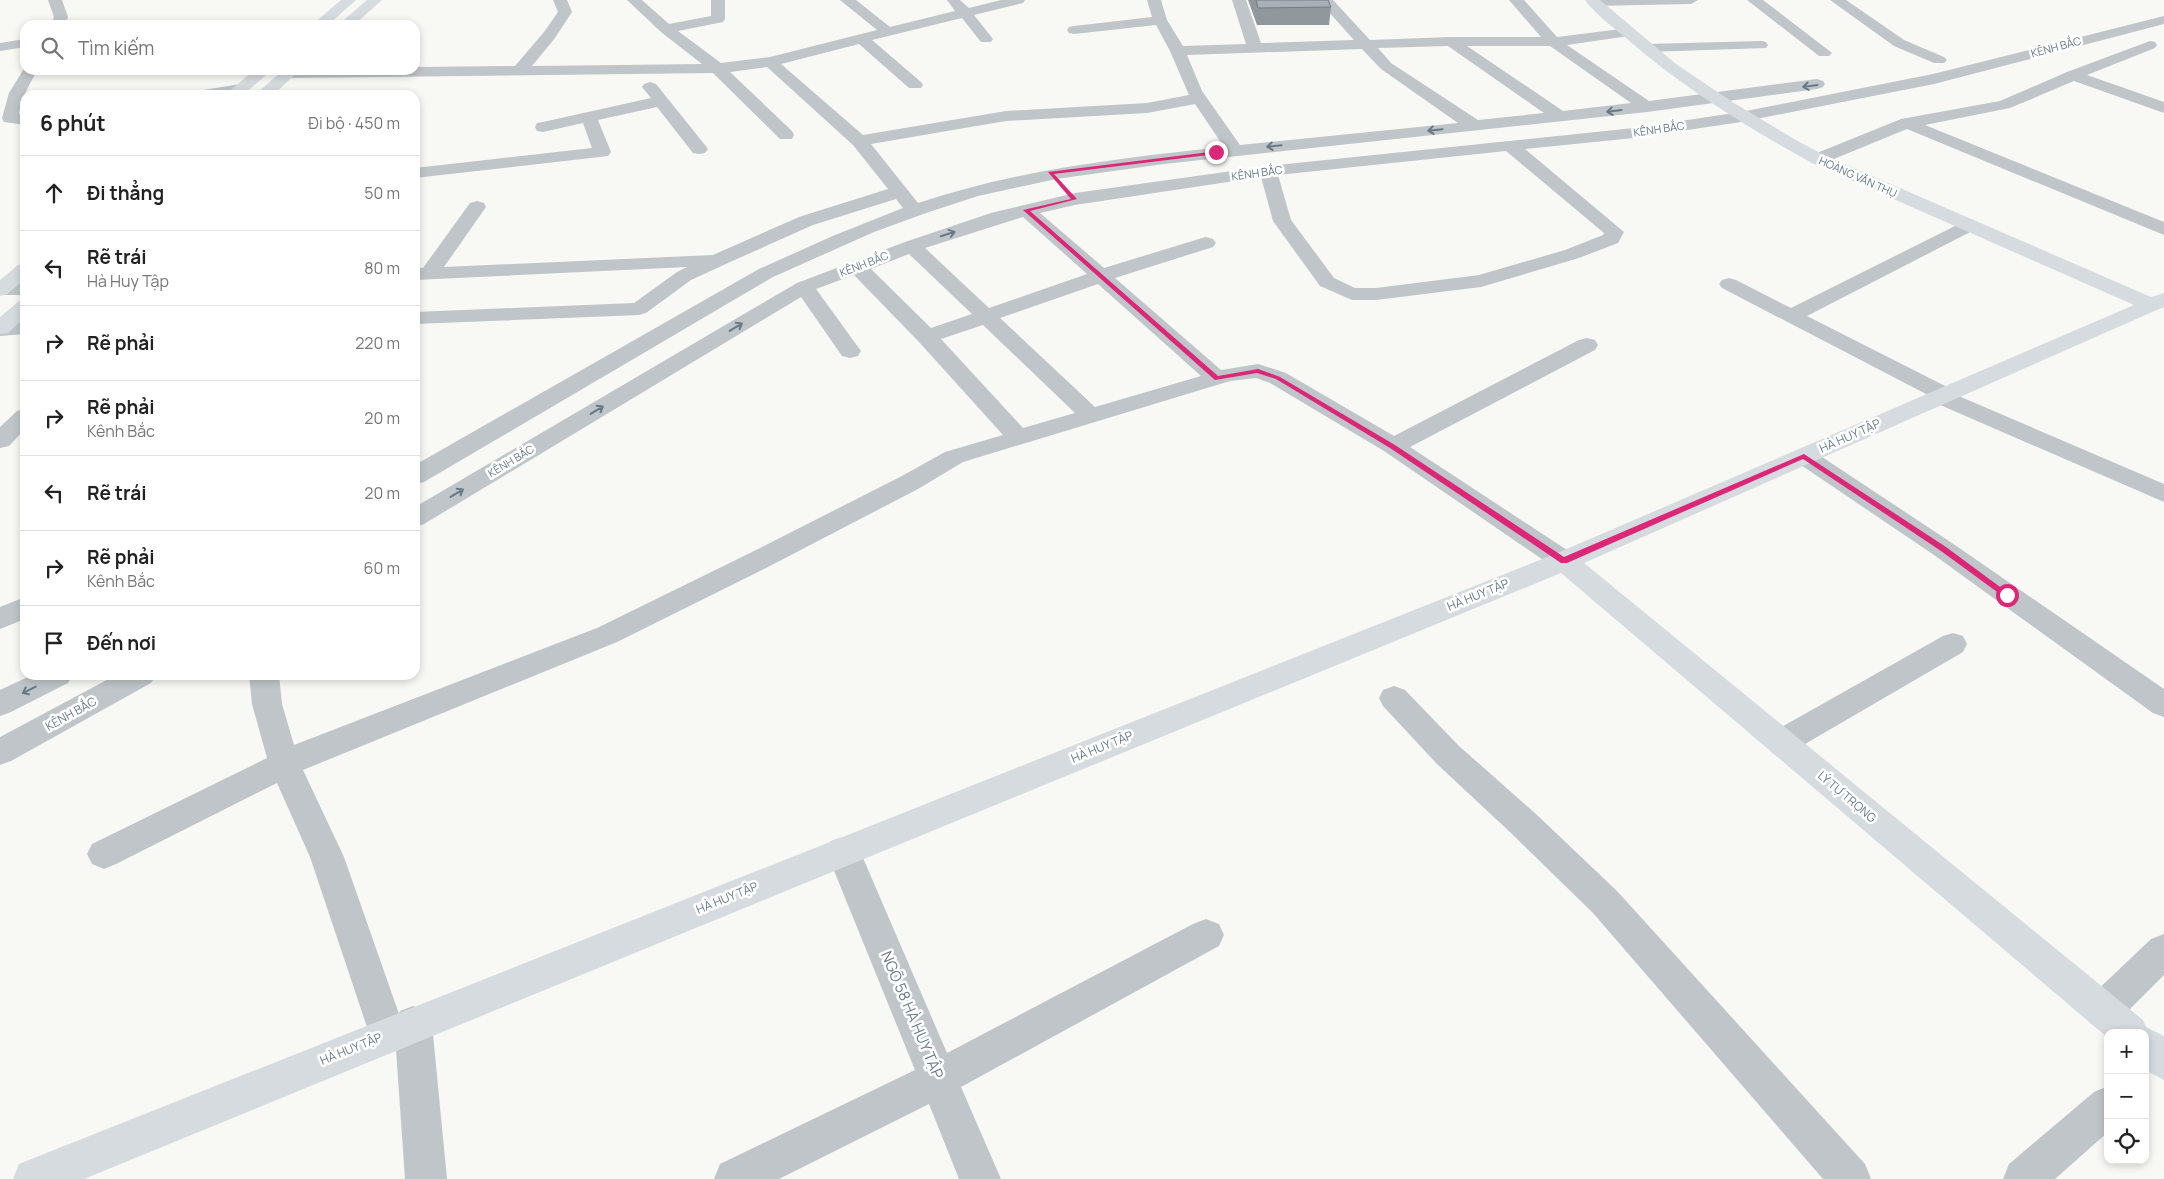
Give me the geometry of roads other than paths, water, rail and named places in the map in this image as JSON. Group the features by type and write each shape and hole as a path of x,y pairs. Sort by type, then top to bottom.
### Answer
{"main road":[{"path":"324,20 349,0"},
{"path":"351,20 375,0"},
{"name":"HOÀNG VĂN THỤ","path":"1593,1 1647,48 1714,99 1741,117 1818,159 1969,225 2158,302"},
{"path":"239,90 258,75"},
{"path":"269,90 286,75"},
{"path":"1,290 20,273"},
{"name":"HÀ HUY TẬP","path":"34,1179 400,1029 1564,561 2158,302"},
{"path":"0,329 20,311"},
{"name":"LÝ TỰ TRỌNG","path":"1564,561 2125,1029"}],"street":[{"path":"55,0 61,17 60,20"},
{"path":"519,71 554,31 565,12 560,0"},
{"path":"634,0 666,29 717,68 786,135"},
{"path":"666,29 718,19 718,0"},
{"path":"847,0 888,32"},
{"path":"951,0 965,12 986,39"},
{"path":"420,71 717,68 770,62 1018,0"},
{"path":"1154,0 1160,20 1178,51 1199,98 1235,150"},
{"path":"1238,0 1255,48"},
{"path":"1325,0 1386,66 1475,126"},
{"path":"1516,0 1554,42 1647,107"},
{"path":"1593,1 1691,0"},
{"path":"1754,0 1824,53"},
{"path":"1837,0 1899,43 1938,60"},
{"path":"2136,9 2164,3"},
{"path":"1074,30 1160,20"},
{"name":"KÊNH BẮC","path":"420,515 804,287 912,246 998,217 1075,199 1268,171 1634,133 1741,117 1934,79 2164,20"},
{"name":"KÊNH BẮC","path":"2064,28 2092,23 2111,33"},
{"path":"1178,51 1451,40 1554,42 1629,32"},
{"path":"2111,33 2157,48"},
{"path":"861,38 915,85"},
{"path":"1451,40 1560,117"},
{"path":"0,47 20,44"},
{"path":"1647,48 1761,45"},
{"path":"1818,159 1907,123 2004,105 2072,75 2157,48"},
{"name":"KÊNH BẮC","path":"420,473 766,273 823,246 914,210 972,192 1050,173 1235,150 1560,117 1714,99 1903,70 1958,55"},
{"path":"770,62 859,141 914,210"},
{"path":"636,70 699,149"},
{"path":"20,119 10,118 18,88 27,75"},
{"path":"2072,75 2164,108"},
{"path":"859,141 1006,116 1147,108 1199,98"},
{"path":"543,127 661,101"},
{"path":"420,172 602,152 589,117"},
{"path":"1907,123 2164,229"},
{"path":"1268,171 1282,221 1327,282 1352,294 1376,294 1481,280 1572,254 1610,239 1614,232 1509,145"},
{"path":"1050,173 1075,199"},
{"path":"420,318 640,309 684,276 721,259 806,221 900,192"},
{"path":"972,192 998,217"},
{"path":"422,273 477,207"},
{"path":"1026,210 1217,378"},
{"path":"1791,316 1969,225"},
{"path":"927,337 1101,276 1206,243"},
{"path":"912,246 1091,416"},
{"path":"422,273 721,259"},
{"path":"858,267 927,337 1019,438"},
{"path":"1729,284 1941,395 2164,494"},
{"path":"804,287 850,351"},
{"path":"1,290 20,289"},
{"path":"0,329 20,328"},
{"path":"1393,446 1587,346"},
{"path":"104,854 307,753 607,635 909,483 954,457 1217,378 1258,371 1278,378 1393,446 1564,561"},
{"path":"0,441 20,421"},
{"path":"1804,456 1943,549 2164,705"},
{"path":"0,619 20,609"},
{"path":"1782,742 1953,644"},
{"path":"0,704 48,680"},
{"name":"KÊNH BẮC","path":"0,752 132,680"},
{"path":"265,680 267,704 284,764 327,857 400,1029 426,1179"},
{"path":"1394,698 1448,754 1605,902 1850,1179"},
{"name":"NGÕ 58 HÀ HUY TẬP","path":"844,851 980,1179"},
{"path":"735,1179 938,1079 1206,935"},
{"path":"2103,1010 2164,951"},
{"path":"2024,1179 2104,1109"}]}
